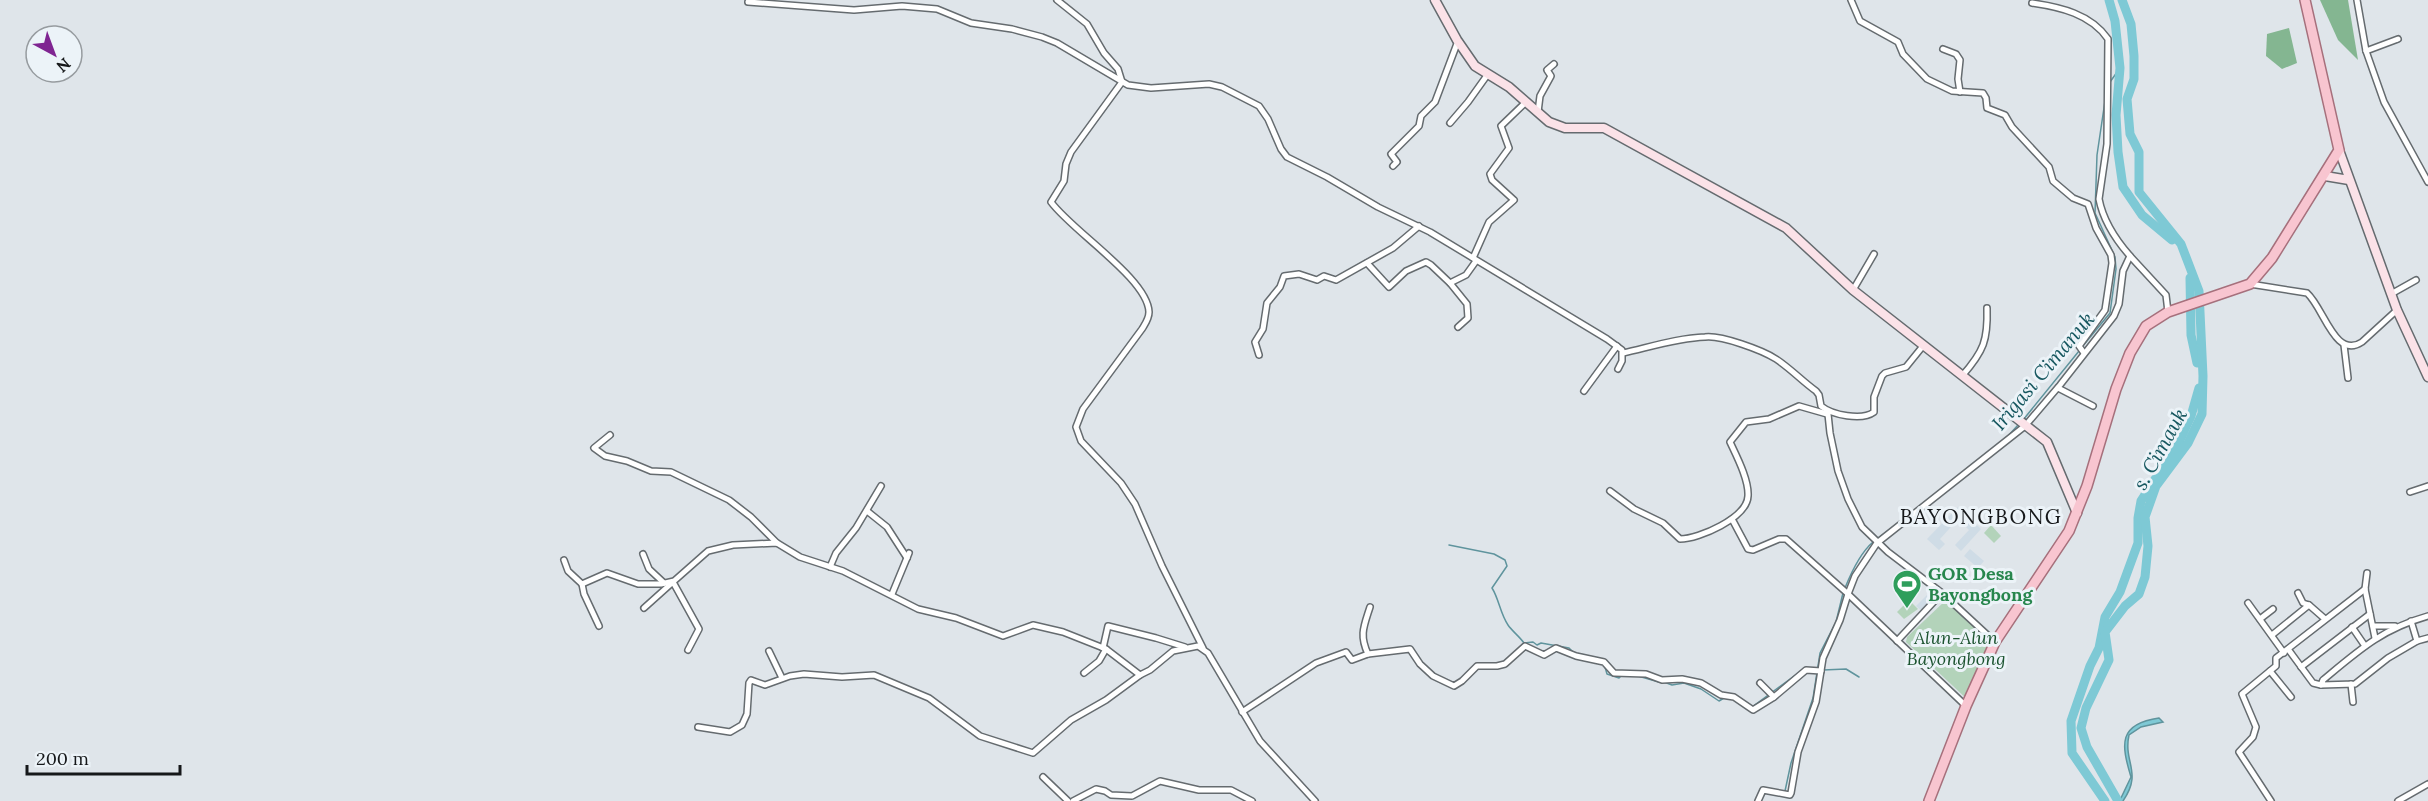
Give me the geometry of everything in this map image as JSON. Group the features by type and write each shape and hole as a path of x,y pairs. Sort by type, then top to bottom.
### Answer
{"main road":[{"path":"1929,801 1966,706 1995,642 2069,531 2077,513 2108,411 2130,353 2140,335 2146,326 2172,311 2250,284 2272,258 2325,176 2339,150 2305,0"}],"street":[{"path":"1057,0 1087,24 1104,52 1118,69 1122,82"},
{"path":"1435,0 1475,66 1509,87 1538,114 1553,124 1564,128 1604,128 1765,214 1793,234 1853,290 2049,446 2077,513"},
{"path":"1851,0 1860,21 1898,42 1903,54 1927,79 1952,91 1983,93 1987,108 2005,115 2012,127 2049,167 2053,181 2073,198 2100,207"},
{"path":"2356,0 2366,51 2388,112 2428,182"},
{"path":"748,2 854,10 902,6 937,9 970,23 1002,27 1042,37 1057,43 1122,82 1151,88 1209,84 1231,92 1259,106 1287,157 1419,226 1617,345 1623,353"},
{"path":"2032,3 2057,7 2080,15 2108,39 2107,144 2099,198 2100,207 2113,234 2166,295 2172,311"},
{"path":"2366,51 2398,39"},
{"path":"1393,166 1397,162 1391,154 1419,126 1421,116 1435,102 1458,41"},
{"path":"1943,49 1956,54 1960,60 1958,79 1960,92"},
{"path":"1538,114 1540,96 1551,76 1547,70 1554,64"},
{"path":"1450,123 1488,74"},
{"path":"1122,82 1071,152 1064,181 1052,202 1136,282 1147,301 1148,317 1142,329 1083,409 1076,427 1077,435 1121,483 1136,504 1162,566 1203,648 1242,712 1269,752 1315,801"},
{"path":"1450,283 1466,275 1475,259 1488,222 1514,200 1492,180 1490,174 1509,148 1501,126 1526,102"},
{"path":"2339,150 2397,310 2425,363 2428,377"},
{"path":"2325,176 2349,180"},
{"path":"1758,801 1763,790 1790,795 1798,752 1816,702 1819,670 1830,639 1840,620 1845,592 1874,540 2021,423 2058,388 2105,310 2112,263 2111,255 2096,228 2090,205"},
{"path":"1259,355 1255,342 1263,329 1267,303 1280,287 1283,277 1299,274 1317,280 1324,276 1335,280 1393,248 1419,226"},
{"path":"1853,290 1874,254"},
{"path":"2082,351 2114,316 2119,304 2123,271 2130,256"},
{"path":"1367,263 1388,286 1406,271 1426,262 1431,265 1450,283 1467,306 1468,318 1458,327"},
{"path":"2391,294 2416,280"},
{"path":"2250,284 2300,291 2310,296 2344,345 2348,378"},
{"path":"1962,377 1980,355 1987,335 1987,308"},
{"path":"2344,345 2356,346 2397,310"},
{"path":"1623,353 1708,336 1740,345 1777,360 1818,393 1821,406 1828,414 1832,446 1844,488 1858,519 1874,540 1942,592 1995,642"},
{"path":"1584,391 1617,345"},
{"path":"1610,491 1634,509 1663,523 1680,539 1699,537 1732,519 1746,503 1747,487 1730,442 1748,422 1769,419 1797,406 1828,414 1864,416 1873,413 1874,397 1882,376 1906,367 1923,346"},
{"path":"1618,369 1623,353"},
{"path":"2058,388 2093,406"},
{"path":"610,435 594,448 605,456 651,471 671,472 729,500 751,517 777,543 800,557 830,567 892,594 918,609 956,618 1003,636 1037,625 1080,637 1104,649 1140,675"},
{"path":"830,567 836,553 867,511 881,486"},
{"path":"2410,492 2428,486"},
{"path":"867,511 887,527 908,556 892,594"},
{"path":"1732,519 1748,549 1753,550 1779,539 1785,539 1966,706"},
{"path":"644,608 708,551 733,545 777,543"},
{"path":"643,554 649,569 664,583"},
{"path":"564,560 568,571 582,584 584,594 599,626"},
{"path":"582,584 607,573 638,584 673,582"},
{"path":"2367,573 2365,589 2375,638"},
{"path":"673,582 699,629 688,650"},
{"path":"2271,801 2239,752 2253,737 2256,727 2242,694 2276,666 2276,658 2365,589"},
{"path":"1897,641 1942,592"},
{"path":"2298,593 2303,603 2309,605 2325,619"},
{"path":"2248,603 2313,683 2321,685 2355,684 2388,658 2417,641 2428,638"},
{"path":"2272,635 2309,605"},
{"path":"1368,654 1364,646 1362,626 1370,607"},
{"path":"2260,619 2273,609"},
{"path":"2301,667 2370,614"},
{"path":"2321,685 2323,680 2375,638 2398,626 2428,616"},
{"path":"2411,621 2417,641"},
{"path":"1084,673 1099,662 1108,626 1185,647"},
{"path":"2373,626 2398,626"},
{"path":"2352,627 2365,646"},
{"path":"1242,712 1316,663 1346,652 1351,660 1368,654 1410,649 1420,664 1433,676 1454,686 1477,666 1504,664 1525,646 1544,655 1556,648 1576,656 1604,662 1614,673 1646,674 1662,680 1701,683 1721,695 1734,697 1753,710 1774,697 1806,670 1819,670"},
{"path":"698,727 725,732 738,729 745,722 747,714 750,681 765,685 783,678 804,674 874,675 929,698 980,736 1033,753 1071,720 1106,700 1173,651 1185,647 1203,648"},
{"path":"769,651 783,678"},
{"path":"2270,671 2290,697"},
{"path":"1760,683 1774,697"},
{"path":"2351,684 2352,702"},
{"path":"1043,777 1068,801"},
{"path":"1073,801 1096,789 1105,790 1111,795 1132,796 1154,782 1160,781 1205,790 1231,790 1251,801"},
{"path":"2398,801 2428,784"}],"shaded area":[{"path":"1958,507 1981,529 1961,551 1955,545 1969,530 1958,519 1940,539 1945,544 1939,550 1927,539"},
{"path":"1970,549 1984,561 1978,568 1964,556"},
{"path":"1933,589 1939,595 1923,612 1916,606"}],"green space":[{"path":"2320,0 2348,0 2358,60 2338,40"},
{"path":"2289,28 2297,63 2282,69 2266,56 2267,34"},
{"path":"1991,525 2001,536 1994,543 1984,533"},
{"name":"GOR Desa Bayongbong","path":"1909,600 1918,609 1904,619 1897,612"},
{"name":"Alun-Alun Bayongbong","path":"1946,600 1995,641 1969,701 1906,642 1907,637"}],"water":[{"path":"2159,718 2163,722 2141,727 2129,735 2128,753 2132,782 2123,801 2119,801 2115,797 2120,800 2131,777 2125,755 2126,737 2136,725"}],"waterway":[{"path":"2109,0 2115,21 2120,68 2116,115 2123,187 2142,215 2172,240"},
{"name":"s. Cimauk","path":"2118,801 2087,747 2081,728 2086,708 2109,660 2105,632 2125,606 2139,594 2145,577 2148,546 2145,517 2156,486 2188,443 2202,414 2203,376 2199,291 2181,244 2139,192 2139,152 2130,134 2127,99 2134,79 2134,56 2131,24 2122,0"},
{"name":"Irigasi Cimanuk","path":"2110,82 2120,68"},
{"name":"Irigasi Cimanuk","path":"2082,347 2110,313 2116,269 2115,257 2095,213 2097,155 2105,101"},
{"path":"2190,278 2191,335 2197,363"},
{"name":"Irigasi Cimanuk","path":"2023,420 2079,351"},
{"path":"2105,801 2072,753 2071,721 2090,666 2099,648 2105,617 2120,592 2138,543 2141,501 2179,442 2191,416 2199,388"},
{"name":"Irigasi Cimanuk","path":"2009,435 2018,425"},
{"name":"Irigasi Cimanuk","path":"1877,539 1914,511"},
{"name":"Irigasi Cimanuk","path":"1845,588 1860,557 1873,542"},
{"path":"1449,545 1494,554 1505,560 1507,566 1492,588 1505,620 1524,643 1533,642 1537,645 1541,643 1569,648 1574,653 1584,655"},
{"name":"Irigasi Cimanuk","path":"1785,791 1791,763 1813,698 1820,653 1836,622 1843,593"},
{"path":"1605,667 1607,674 1619,678 1621,676"},
{"path":"1823,670 1846,669 1859,677"},
{"path":"1752,707 1801,671"},
{"path":"1638,676 1659,682"},
{"path":"1664,682 1672,685 1684,683 1701,689 1719,701 1724,698"}],"place":[{"name":"GOR Desa Bayongbong","path":"1907,610"}],"district":[{"name":"BAYONGBONG","path":"1981,517"}]}
